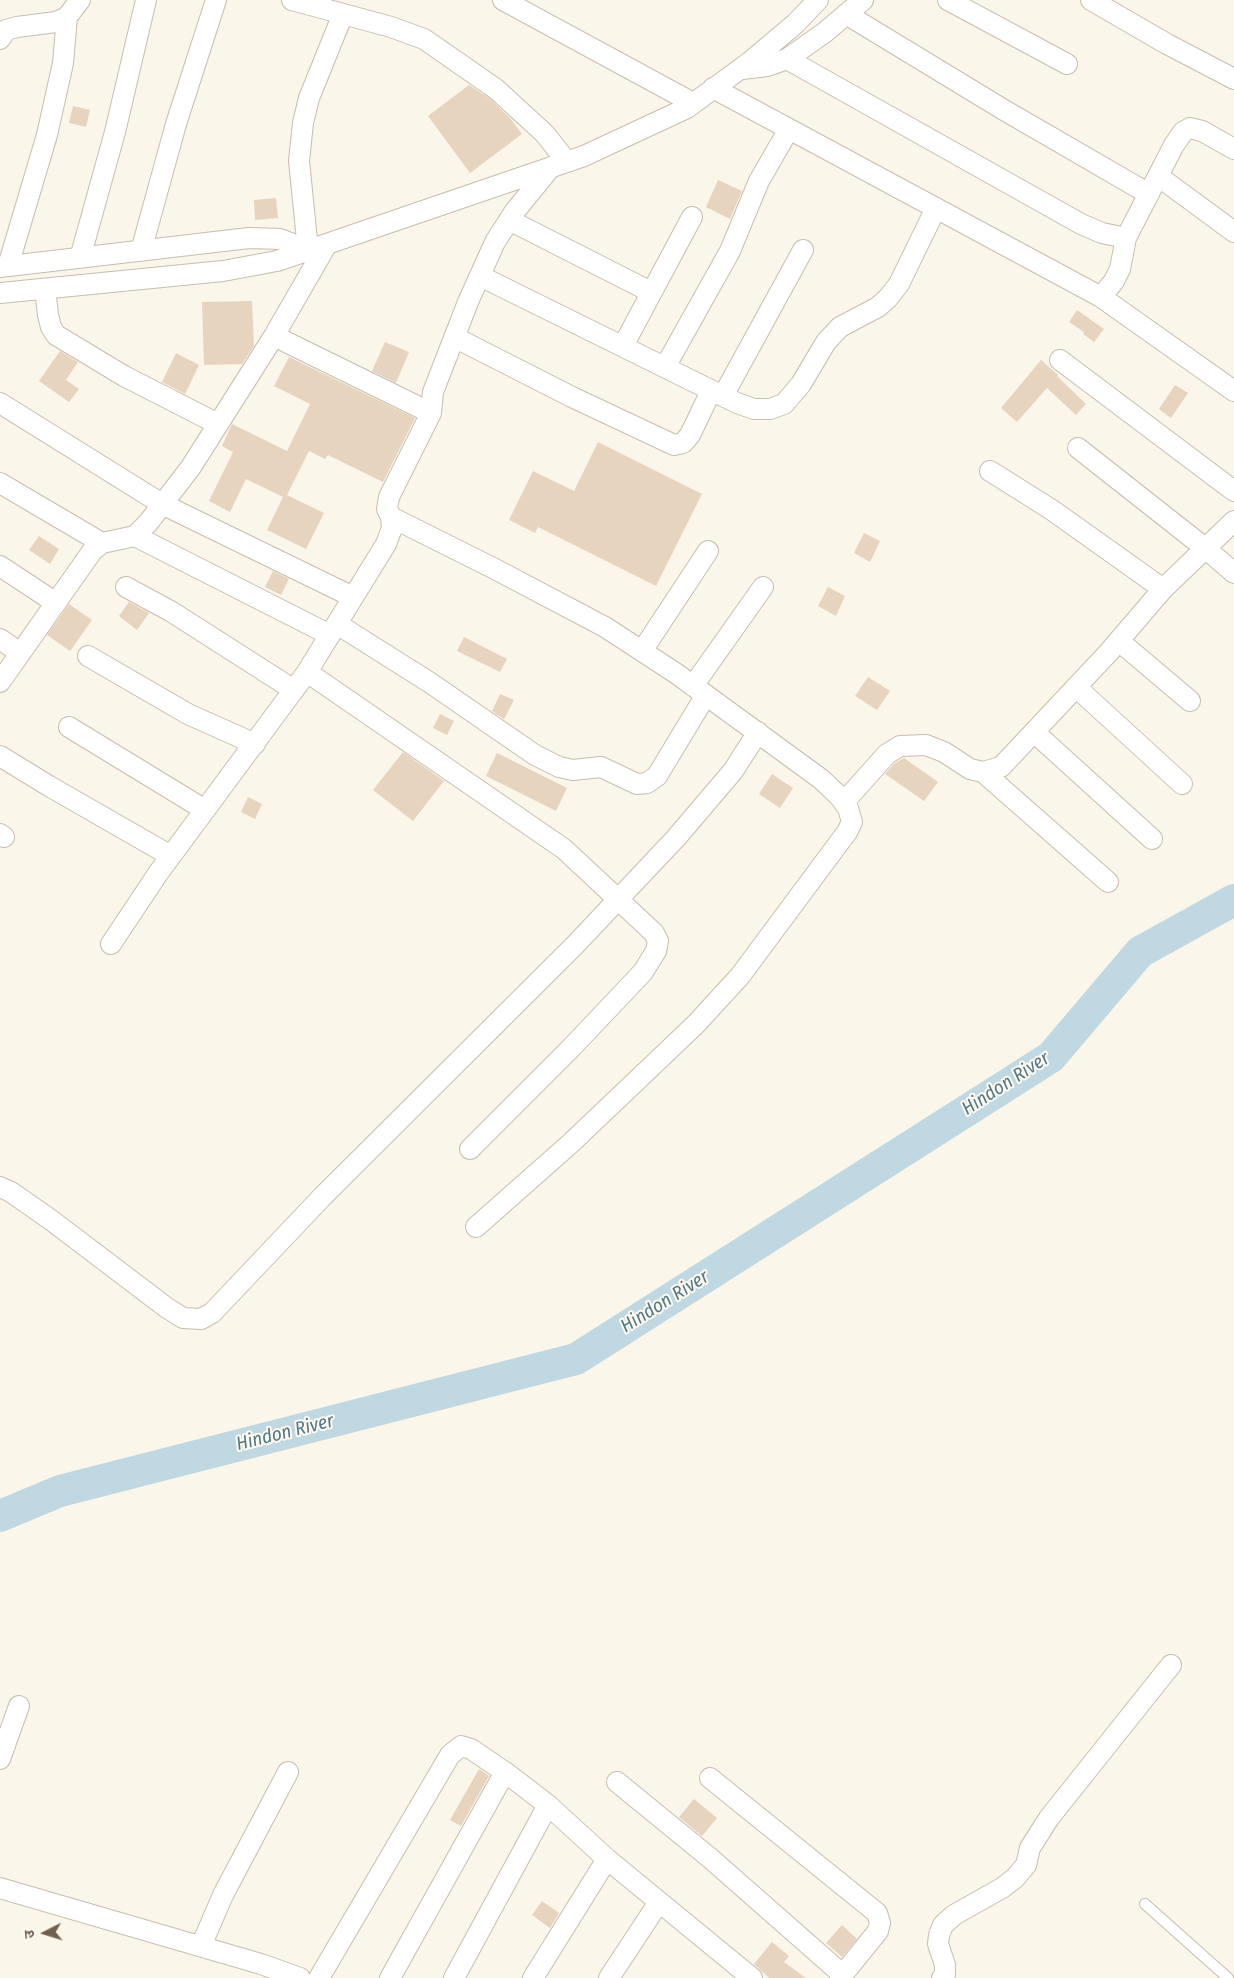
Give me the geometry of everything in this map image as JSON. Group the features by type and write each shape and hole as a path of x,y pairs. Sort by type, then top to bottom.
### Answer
{"street":[{"path":"0,39 6,30 56,22 67,17 80,0"},
{"path":"80,258 115,132 146,0"},
{"path":"141,251 176,124 216,0"},
{"path":"292,0 391,27 424,39 496,89 545,134 559,164"},
{"path":"503,0 693,103"},
{"path":"0,294 222,271 277,261 559,164 646,128 693,103 739,70 795,24 818,0"},
{"path":"739,70 767,66 787,59 824,33 863,0"},
{"path":"948,0 1067,64"},
{"path":"1091,0 1167,44 1234,79"},
{"path":"308,250 299,161 303,123 309,98 343,14"},
{"path":"846,14 1004,110 1149,194"},
{"path":"67,17 63,63 47,135 4,267 249,238 280,239 308,250"},
{"path":"787,59 1080,224 1102,233 1126,238"},
{"path":"713,88 1101,297 1234,391"},
{"path":"1101,297 1114,281 1120,269 1126,238 1174,144 1183,132 1190,128 1202,131 1214,136 1234,149"},
{"path":"665,367 730,251 759,181 789,129"},
{"path":"111,944 171,856 307,672 386,544 392,528 391,517 387,509 390,497 431,413 433,392 454,337 495,242 509,220 559,164"},
{"path":"1158,176 1234,232"},
{"path":"480,276 737,404 754,409 770,409 784,404 801,384 826,342 840,327 878,307 894,292 936,208"},
{"path":"623,346 692,217"},
{"path":"509,220 652,292"},
{"path":"135,536 191,467 274,336 327,244"},
{"path":"454,337 572,397 674,445 683,443 717,393 803,250"},
{"path":"45,289 48,315 51,327 56,335 110,368 218,424"},
{"path":"274,336 431,413"},
{"path":"1060,360 1234,491"},
{"path":"0,403 162,504 353,598"},
{"path":"1078,448 1205,548 1234,574"},
{"path":"990,471 1052,510 1163,589"},
{"path":"0,483 102,543"},
{"path":"391,517 596,622 642,651 700,690 821,779 844,802 852,822 847,832 740,976 696,1024 645,1075 476,1227"},
{"path":"983,772 1001,766 1076,687 1163,589 1234,521"},
{"path":"0,682 93,550 102,543 135,536 333,629 429,682 535,755 559,767 572,770 601,767 638,784 647,783 657,776 700,690 763,587"},
{"path":"642,651 708,551"},
{"path":"0,566 56,603"},
{"path":"126,587 172,612 294,690"},
{"path":"0,639 20,653"},
{"path":"1118,641 1190,701"},
{"path":"88,656 188,714 255,744"},
{"path":"307,672 564,849 654,934 658,941 656,950 643,972 571,1048 470,1149"},
{"path":"1076,687 1182,784"},
{"path":"69,727 205,810"},
{"path":"0,1187 11,1192 51,1220 167,1308 183,1318 201,1318 212,1313 323,1196 618,900 676,838 733,771 758,732"},
{"path":"1034,732 1152,839"},
{"path":"844,802 888,754 900,746 926,746 944,752 970,769 983,772 1108,882"},
{"path":"0,756 171,856"},
{"path":"942,1978 945,1975 945,1965 938,1944 938,1935 943,1925 954,1915 1002,1888 1015,1878 1026,1865 1030,1848 1049,1818 1171,1665"},
{"path":"0,1759 19,1706"},
{"path":"319,1978 450,1754 461,1746 471,1749 506,1772 548,1805 607,1858 752,1978"},
{"path":"200,1946 223,1895 288,1772"},
{"path":"390,1978 506,1772"},
{"path":"617,1782 710,1858 842,1976 878,1932 880,1923 877,1913 710,1778"},
{"path":"454,1978 548,1805"},
{"path":"534,1978 607,1858"},
{"path":"0,1888 261,1964 300,1978"},
{"path":"609,1978 659,1902"}],"lane":[{"path":"1145,1904 1228,1978"}],"building":[{"path":"469,85 489,98 510,118 522,134 470,173 428,116"},
{"path":"73,106 90,110 86,127 69,123"},
{"path":"718,180 742,191 730,219 706,207"},
{"path":"276,198 278,218 255,220 254,200"},
{"path":"252,301 254,346 242,364 204,365 202,302"},
{"path":"1077,310 1104,329 1094,342 1083,334 1084,332 1069,322"},
{"path":"385,342 409,352 396,383 372,371"},
{"path":"60,351 78,362 66,380 79,389 69,402 39,381"},
{"path":"176,353 199,365 185,394 162,382"},
{"path":"289,357 415,418 383,482 328,455 325,459 309,451 287,495 324,513 306,549 267,530 283,497 246,479 230,512 209,501 233,452 222,446 232,424 287,451 310,404 274,386"},
{"path":"1041,360 1086,404 1076,415 1047,388 1017,422 1001,408"},
{"path":"1175,385 1188,393 1171,418 1159,409"},
{"path":"598,442 702,494 656,586 538,527 535,533 509,520 533,471 574,491"},
{"path":"864,533 880,541 870,562 854,553"},
{"path":"39,536 59,549 50,564 29,550"},
{"path":"273,571 289,579 281,595 265,587"},
{"path":"828,587 845,596 836,616 818,606"},
{"path":"129,602 149,613 137,630 119,616"},
{"path":"69,604 92,620 70,651 47,635"},
{"path":"464,637 507,659 500,672 457,651"},
{"path":"868,677 890,691 877,710 855,696"},
{"path":"500,694 514,700 504,719 492,711"},
{"path":"440,714 454,721 447,735 433,728"},
{"path":"403,752 444,781 413,821 373,790"},
{"path":"497,753 567,788 556,811 486,776"},
{"path":"904,758 938,782 924,801 885,774 895,763"},
{"path":"772,774 793,788 780,808 759,794"},
{"path":"248,797 262,804 255,819 241,812"},
{"path":"479,1769 489,1776 461,1826 450,1820"},
{"path":"694,1799 717,1818 702,1836 679,1817"},
{"path":"542,1901 559,1913 550,1928 532,1915"},
{"path":"842,1925 857,1939 842,1957 826,1943"},
{"path":"772,1942 789,1956 784,1962 806,1978 769,1978 754,1964"}],"waterway":[{"name":"Hindon River","path":"0,1516 60,1491 576,1359 1051,1057 1140,952 1234,900"}]}
